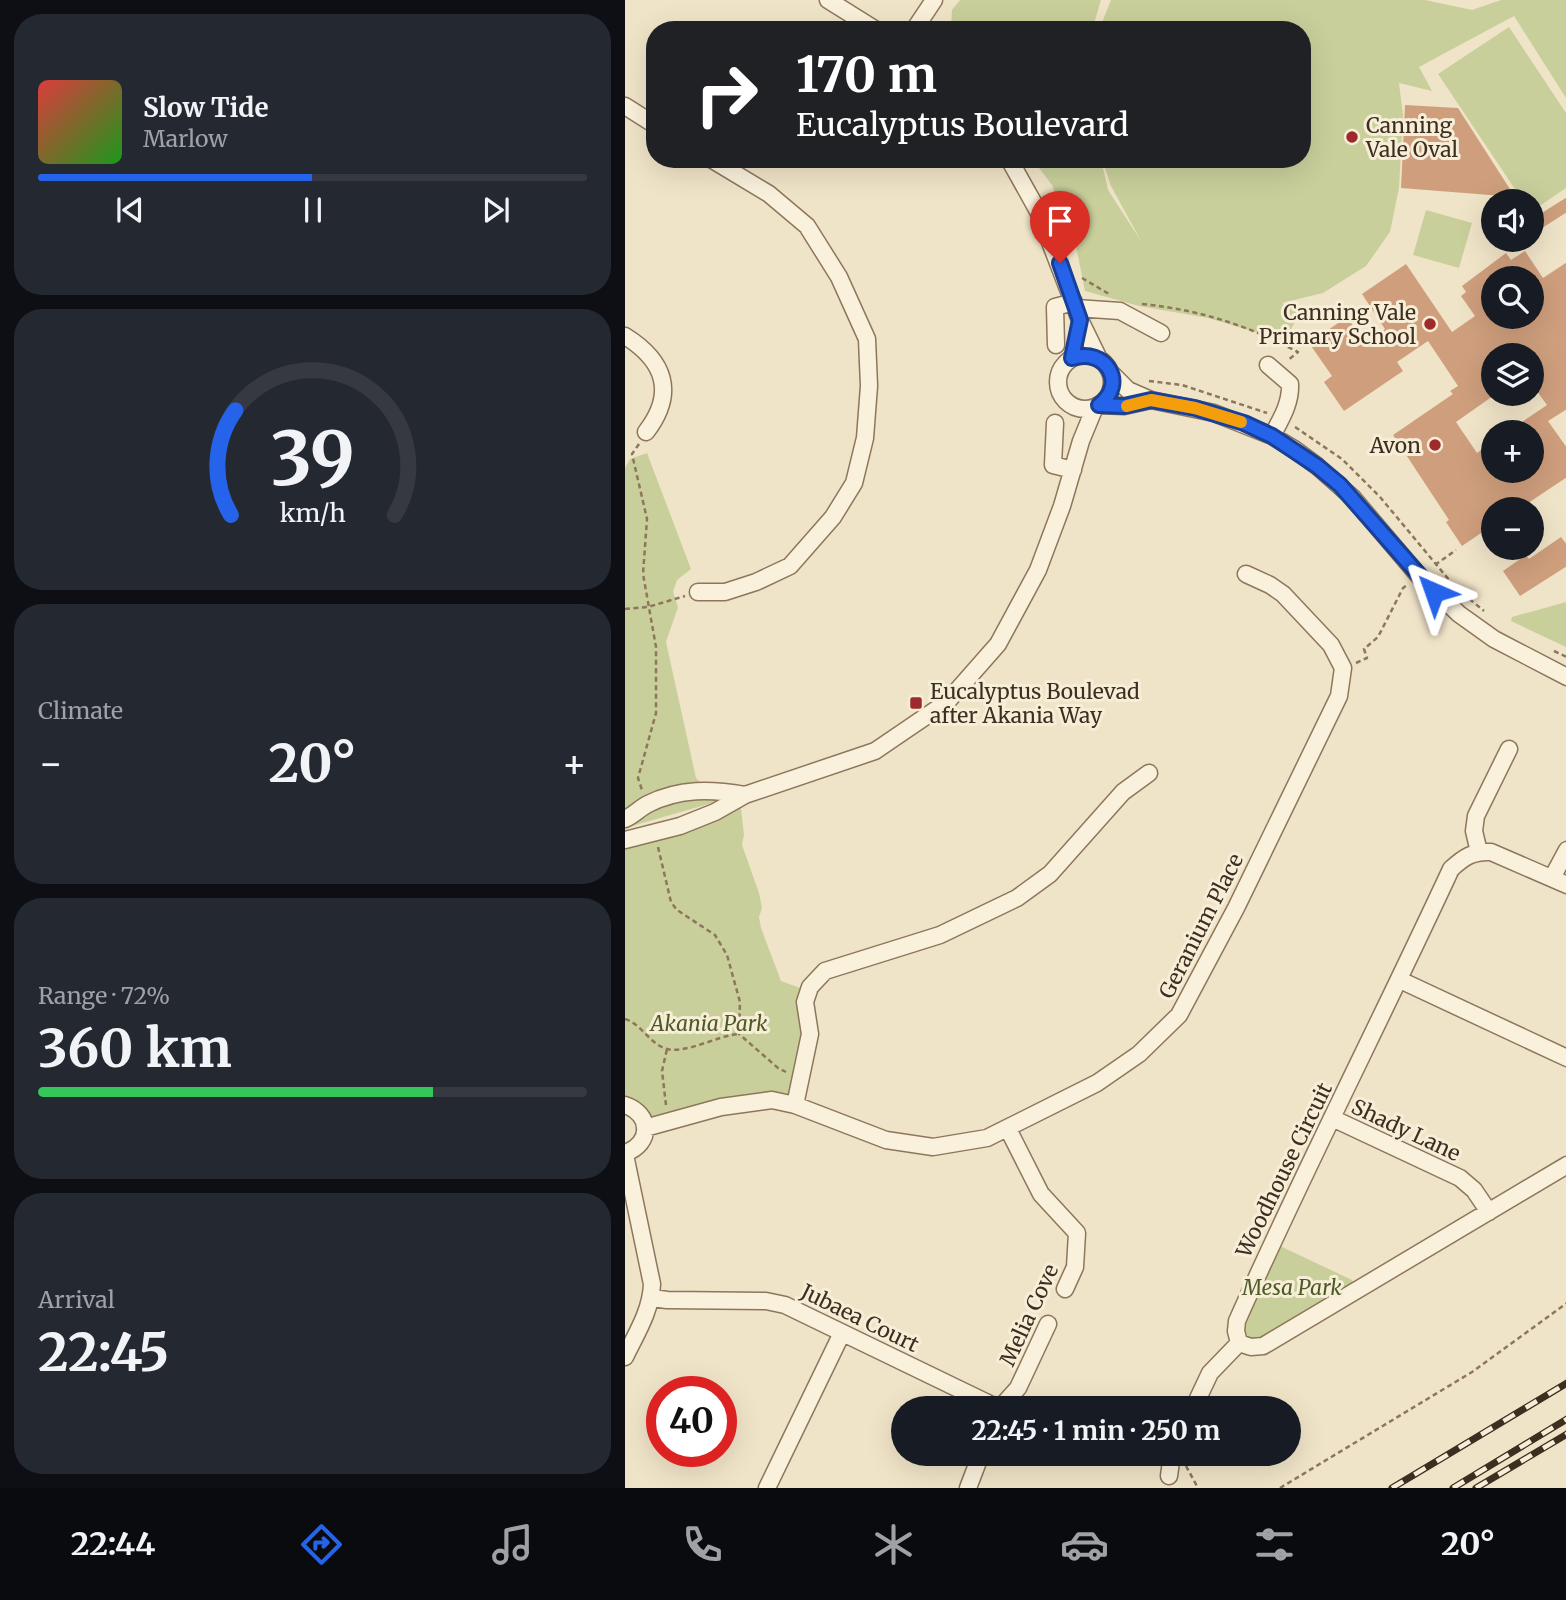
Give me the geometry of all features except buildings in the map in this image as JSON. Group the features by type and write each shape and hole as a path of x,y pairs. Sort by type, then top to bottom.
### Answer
{"street":[{"path":"828,0 862,21"},
{"path":"920,21 934,0"},
{"path":"625,106 646,119"},
{"path":"698,592 725,592 756,582 790,566 833,517 854,483 865,438 869,386 867,339 839,277 807,226 769,194 726,168"},
{"path":"1014,168 1038,211 1099,359"},
{"path":"1056,345 1055,307 1120,310 1161,333"},
{"path":"1072,358 1077,310"},
{"path":"625,336 651,356 661,374 662,403 646,432"},
{"path":"1081,441 1071,406 1059,391 1057,382 1060,371 1072,358 1082,355 1099,359 1128,390 1151,400 1214,413 1272,436 1340,485 1419,576 1459,614 1494,639 1565,676"},
{"path":"1272,436 1291,391 1290,384 1276,364"},
{"path":"625,840 680,826 715,812 745,795 875,751 947,702 998,644 1038,570 1062,506 1081,441 1097,406 1108,397 1112,388 1111,373"},
{"path":"1071,406 1080,409 1124,406 1151,400"},
{"path":"1055,423 1053,465 1073,470"},
{"path":"1246,574 1283,594 1331,645 1343,668"},
{"name":"Geranium Place","path":"645,1128 721,1107 772,1100 795,1105 886,1140 933,1147 987,1138 1107,1076 1139,1054 1179,1015 1236,908 1339,696 1343,668"},
{"path":"1509,749 1476,816 1474,831 1479,852 1491,852 1559,882 1566,850"},
{"path":"795,1105 810,1034 805,1002 810,987 825,971 940,935 1017,898 1050,874 1123,792 1149,773"},
{"path":"625,819 647,804 686,790 719,790 745,795"},
{"name":"Woodhouse Circuit","path":"1239,1342 1237,1321 1284,1216 1400,980 1451,869 1464,857 1479,852"},
{"path":"1400,980 1566,1058"},
{"path":"625,1105 641,1115 645,1128 642,1142 625,1154 651,1270 652,1298 625,1357"},
{"name":"Shady Lane","path":"1333,1118 1460,1178 1474,1191 1489,1212"},
{"name":"Melia Cove","path":"1008,1129 1041,1194 1077,1233 1075,1267 1065,1289"},
{"path":"1199,1396 1210,1373 1239,1342 1251,1347 1263,1346 1566,1165"},
{"name":"Jubaea Court","path":"652,1298 766,1301 785,1305 975,1396"},
{"name":"Melia Cove","path":"1011,1396 1018,1388 1048,1324"},
{"path":"767,1488 842,1333"},
{"path":"968,1488 976,1466"},
{"path":"1169,1476 1170,1466"}],"path":[{"path":"1074,275 1096,284 1110,295"},
{"path":"1134,303 1212,316 1262,333 1298,352 1276,364"},
{"path":"1141,379 1182,385 1274,415"},
{"path":"1289,422 1343,458 1380,497 1455,587 1492,617"},
{"path":"646,432 632,454 647,519 643,574 655,647 656,713 638,778 647,804"},
{"path":"1436,565 1456,550"},
{"path":"1343,668 1367,658 1364,649 1378,637 1403,588 1411,582"},
{"path":"625,609 648,607 698,592"},
{"path":"1544,646 1566,657"},
{"path":"655,833 671,902 677,910 715,935 727,955 740,1002 739,1034"},
{"path":"625,1020 634,1022 667,1049 684,1048 726,1035 739,1034 778,1068 802,1079"},
{"path":"666,1111 662,1071 667,1049"},
{"path":"1280,1488 1473,1373 1566,1303"},
{"path":"1186,1466 1197,1488"}],"green space":[{"path":"960,0 1101,0 1095,21 951,21 952,10"},
{"name":"Canning Vale Oval","path":"1111,0 1425,0 1472,10 1501,0 1566,0 1566,98 1514,16 1419,67 1432,91 1399,83 1403,115 1399,188 1390,232 1366,266 1323,293 1282,303 1301,311 1290,331 1279,339 1208,318 1139,306 1085,291 1068,206 1058,199 1052,185 1039,168 1103,168 1108,190 1141,241 1111,186 1105,168 1311,168 1311,21 1103,21"},
{"path":"1509,27 1566,113 1566,188 1544,203 1544,189 1515,189 1438,74"},
{"path":"1426,210 1472,223 1459,268 1413,255"},
{"path":"647,453 691,569 677,580 673,592 678,607 666,642 696,778 719,801 625,828 625,468 630,459"},
{"path":"1566,602 1566,647 1511,621 1512,617"},
{"name":"Akania Park","path":"741,808 744,835 742,845 759,893 762,908 759,917 761,928 781,981 803,989 807,1031 796,1101 772,1100 651,1127 625,1104 625,833"},
{"name":"Mesa Park","path":"1278,1245 1352,1280 1355,1286 1262,1342 1249,1339 1242,1329 1242,1322"}],"railway":[{"path":"1392,1488 1567,1383"},
{"path":"1453,1488 1567,1419"},
{"path":"1476,1488 1567,1434"}],"slow traffic":[{"path":"1127,406 1151,400 1195,408 1241,422"}],"place":[{"name":"Canning Vale Oval","path":"1352,137"},
{"name":"Canning Vale Primary School","path":"1430,324"},
{"name":"Avon","path":"1435,445"},
{"name":"Eucalyptus Boulevad after Akania Way","path":"916,703"}],"route":[{"path":"1060,263 1080,320 1072,358 1090,355 1107,365 1111,373 1112,388 1108,397 1099,405 1124,406 1151,400 1214,413 1272,436 1294,449 1340,485 1434,592"}]}
